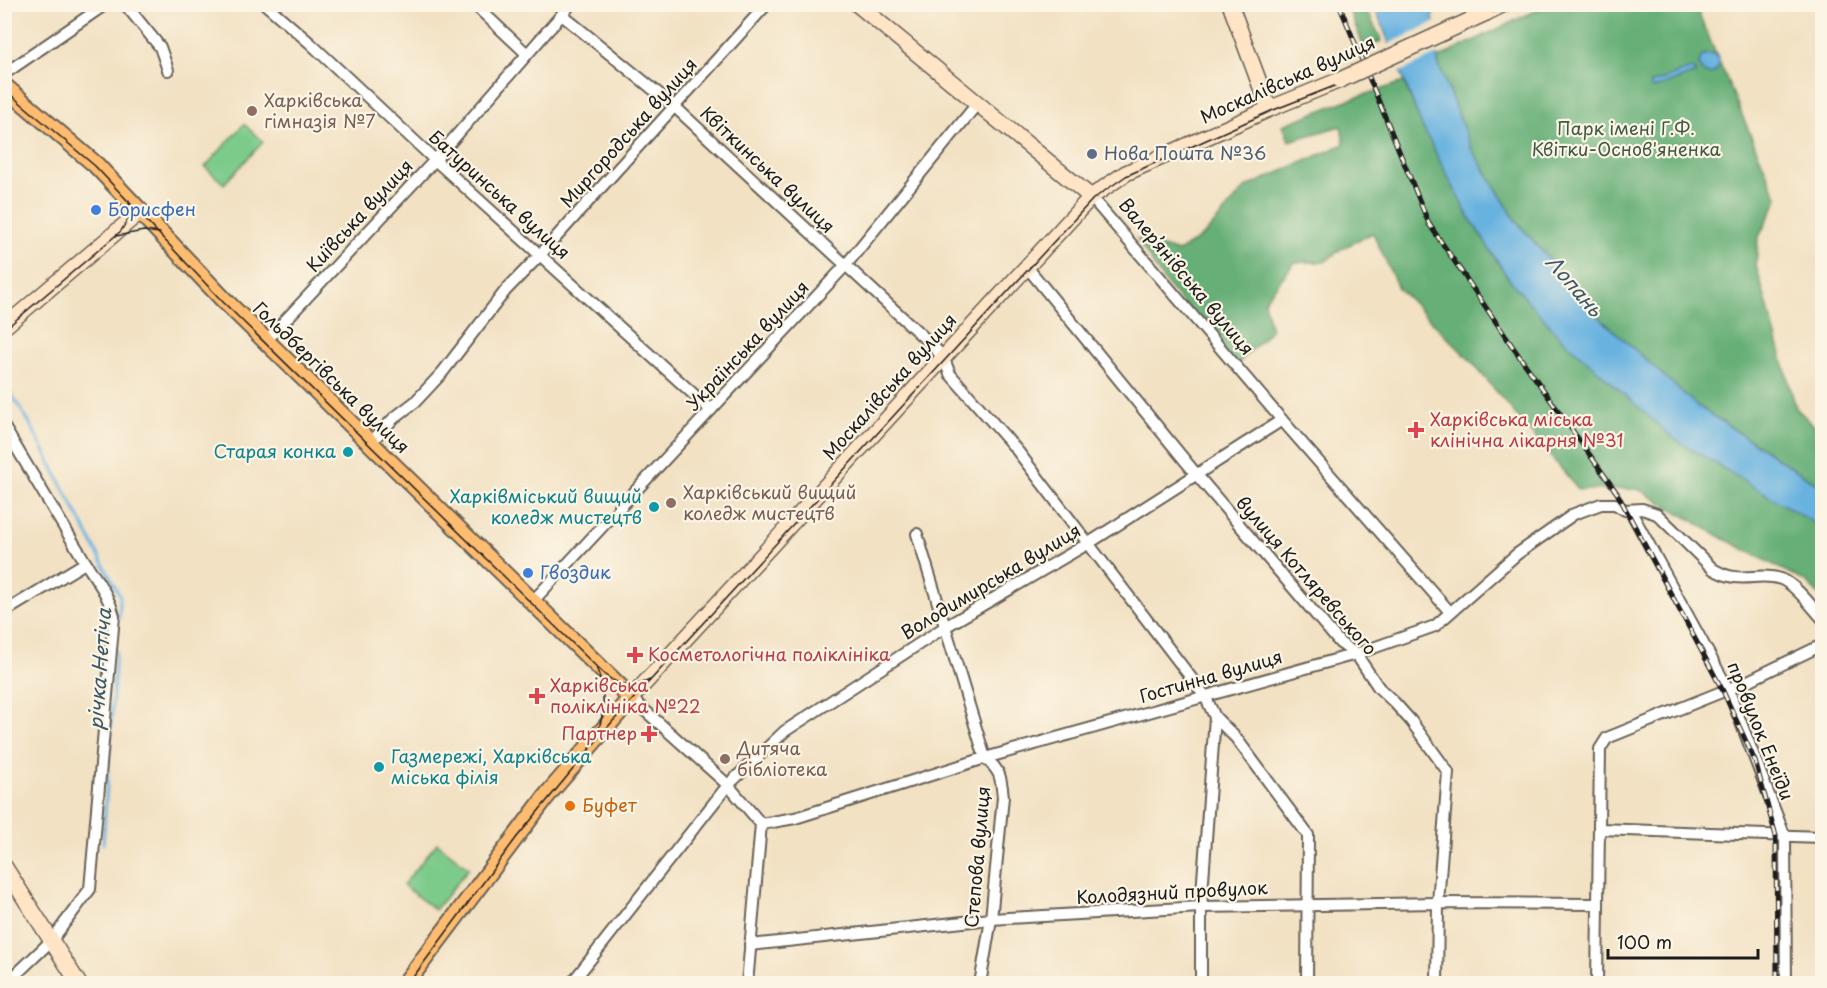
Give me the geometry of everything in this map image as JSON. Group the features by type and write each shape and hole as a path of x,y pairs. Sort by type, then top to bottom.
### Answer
{"main road":[{"name":"Гольдбергівська вулиця","path":"4,86 96,165 224,300 631,698"},
{"name":"Москалівська вулиця","path":"405,984 541,802 631,698"}],"street":[{"path":"4,74 106,4"},
{"path":"125,4 160,47 168,70"},
{"name":"Батуринська вулиця","path":"266,4 711,410"},
{"path":"474,4 526,54"},
{"name":"Київська вулиця","path":"266,340 435,160 571,4"},
{"name":"Миргородська вулиця","path":"370,443 394,418 415,402 442,373 506,290 767,4"},
{"name":"Валер’янівська вулиця","path":"857,4 1091,197 1450,612"},
{"path":"1230,4 1269,109"},
{"name":"Москалівська вулиця","path":"631,698 1091,197 1126,173 1340,80 1504,4"},
{"name":"Квіткинська вулиця","path":"562,15 675,107 933,346 964,392 1016,449 1206,696 1215,717"},
{"name":"Українська вулиця","path":"533,601 845,266 977,104"},
{"path":"4,327 141,211"},
{"name":"вулиця Котляревського","path":"1027,267 1196,474 1340,643 1356,654 1378,688 1405,715 1448,772 1438,903 1437,984"},
{"name":"Володимирська вулиця","path":"571,984 728,785 785,731 945,627 1089,543 1282,420"},
{"path":"4,427 85,563 104,588 111,602 114,616 90,889 52,940 6,984"},
{"name":"Гостинна вулиця","path":"761,824 795,818 985,758 1356,654 1409,634 1427,630 1435,626 1517,554 1574,514 1601,504 1615,504 1625,510 1642,508 1657,514 1713,569 1724,576 1734,579 1783,580 1791,585 1822,618"},
{"name":"провулок Енеїди","path":"1633,509 1728,689 1785,837 1786,984"},
{"name":"Степова вулиця","path":"917,534 985,758 996,768 1001,778 1003,797 991,919 980,984"},
{"path":"4,612 85,563"},
{"path":"1597,984 1600,748 1607,738 1728,689 1822,645"},
{"path":"631,698 728,785 761,824 747,984"},
{"path":"1215,717 1236,738 1308,835 1307,984"},
{"path":"1201,984 1201,907 1215,717"},
{"path":"1599,829 1822,837"},
{"path":"4,867 79,984"},
{"name":"Колодязний провулок","path":"750,945 991,919 1201,907 1438,903 1597,904"}],"green space":[{"path":"1347,5 1364,5 1382,41 1364,47"},
{"name":"Парк імені Г.Ф. Квітки-Основ'яненка","path":"1547,5 1695,5 1778,199 1758,239 1756,265 1796,408 1822,433 1822,487 1696,405 1602,320 1516,221 1471,148 1438,58"},
{"path":"1404,82 1422,126 1466,212 1508,278 1822,528 1822,598 1806,582 1638,489 1579,490 1470,360 1398,288 1373,233 1341,249 1325,262 1295,262 1264,301 1271,330 1236,366 1163,280 1137,239 1178,252 1204,235 1246,187 1344,144 1341,126 1289,141 1283,125 1345,101"},
{"path":"244,124 263,142 224,184 205,167"},
{"path":"437,843 469,868 435,910 403,885"}],"water":[{"path":"1374,5 1432,5 1438,63 1471,148 1516,221 1602,320 1696,405 1822,487 1822,528 1673,438 1559,336 1508,278 1466,212 1422,126"},
{"path":"1709,54 1716,57 1719,64 1716,71 1709,74 1702,71 1699,64 1702,57"},
{"path":"1693,68 1696,73 1652,89 1650,84"}],"pier":[{"path":"1437,21 1441,53 1398,73 1387,45"}],"waterway":[{"name":"річка Нетіча","path":"4,382 29,422 120,596 119,618"},
{"name":"річка Нетіча","path":"103,844 116,651"}],"tram line":[{"path":"408,984 517,837 612,722 1093,199 1126,176 1271,111 1342,83 1511,4"},
{"path":"4,89 95,166 222,301 605,675 616,682 627,685 650,680"},
{"path":"4,330 121,231 129,217 129,200"},
{"path":"116,236 144,231 160,233"},
{"path":"596,667 603,702 596,737"}],"railway":[{"path":"1339,4 1429,224 1617,493 1723,691 1755,761 1776,836 1777,984"}],"place":[{"name":"Харківська гімназія №7","path":"252,111"},
{"name":"Нова Пошта №36","path":"1092,154"},
{"name":"Борисфен","path":"96,210"},
{"name":"Харківська міська клінічна лікарня №31","path":"1416,430"},
{"name":"Старая конка","path":"348,452"},
{"name":"Харківський вищий коледж мистецтв","path":"671,503"},
{"name":"Харківміський вищий коледж мистецтв","path":"654,507"},
{"name":"Гвоздик","path":"528,573"},
{"name":"Косметологічна поліклініка","path":"635,655"},
{"name":"Харківська поліклініка №22","path":"537,696"},
{"name":"Партнер","path":"649,734"},
{"name":"Дитяча бібліотека","path":"725,759"},
{"name":"Газмережі, Харківська міська філія","path":"379,767"},
{"name":"Буфет","path":"570,806"}],"water label":[{"name":"Лопань","path":"1574,286"}]}
